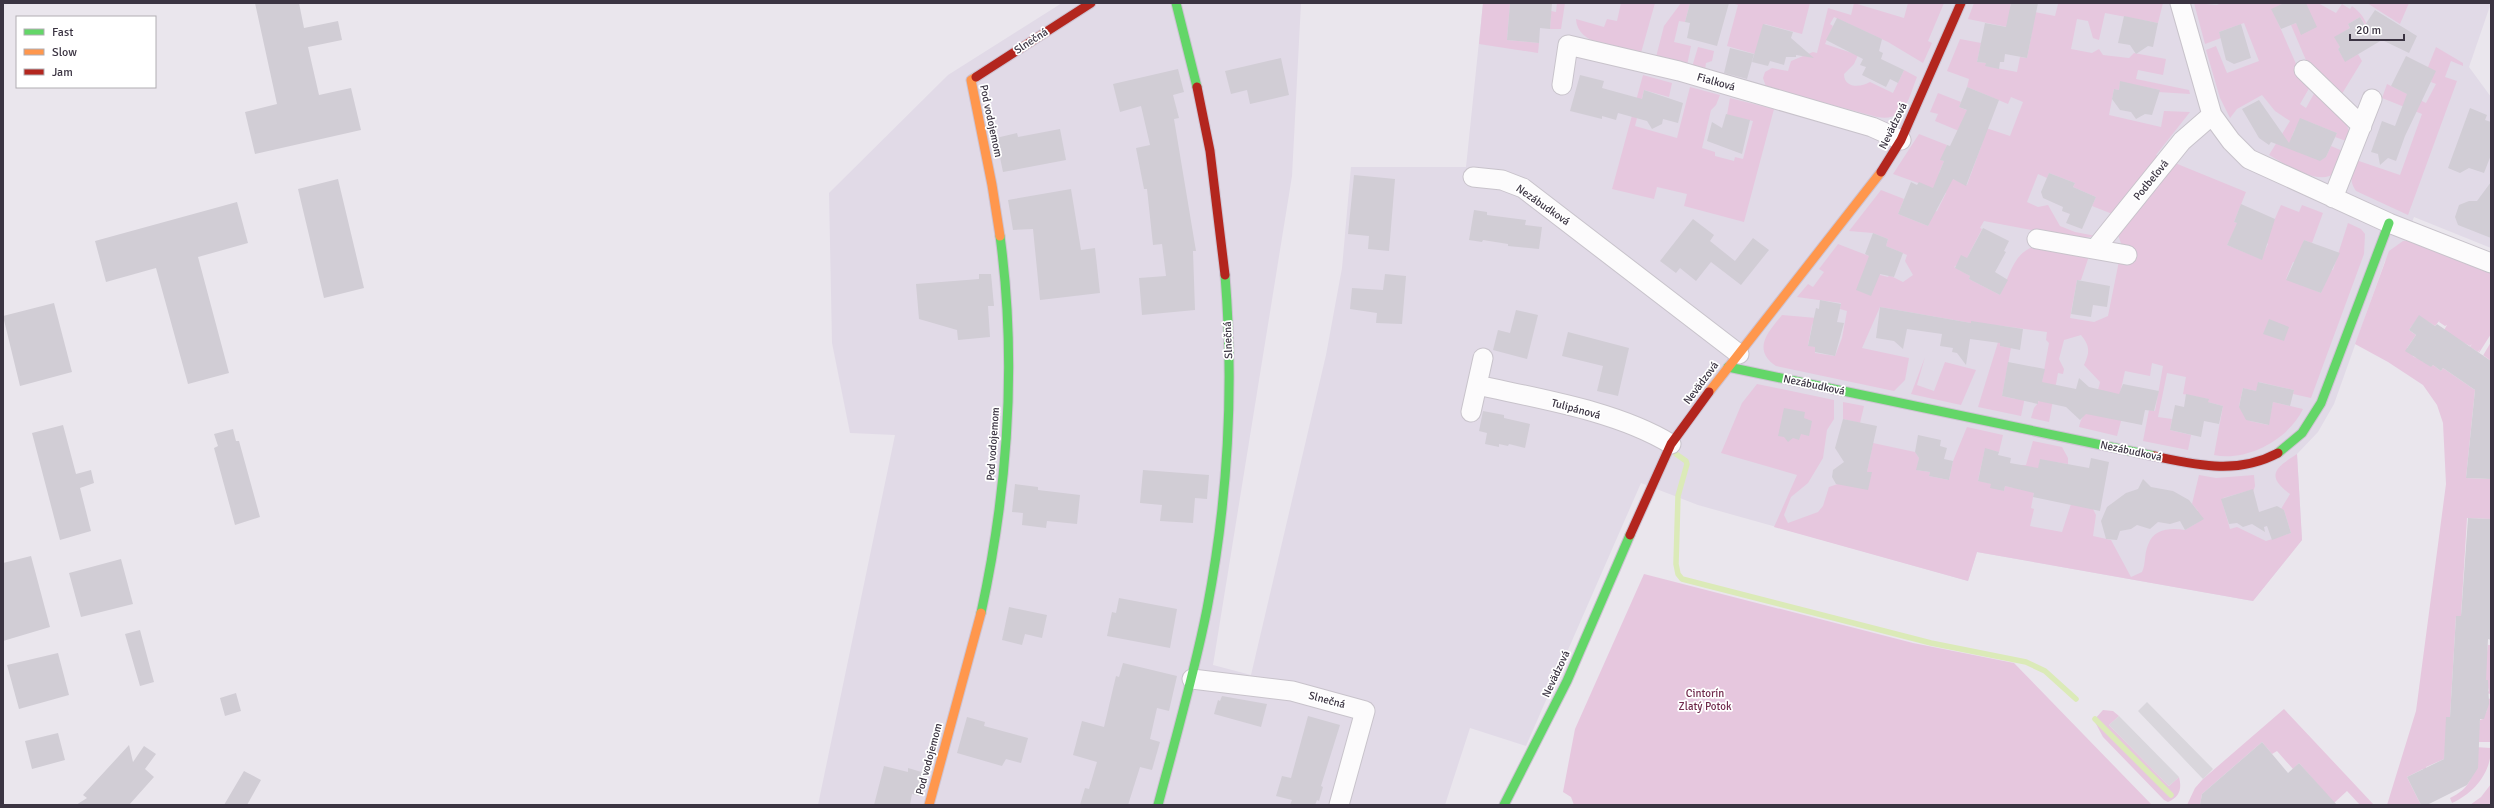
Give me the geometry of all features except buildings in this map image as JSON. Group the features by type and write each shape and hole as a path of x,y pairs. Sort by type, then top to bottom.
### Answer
{"street":[{"name":"Slnečná","path":"970,80 1092,3"},
{"name":"Slnečná","path":"1158,805 1192,679 1207,605 1220,513 1225,456 1228,362 1222,242 1216,187 1200,94 1176,3"},
{"name":"Nevädzová","path":"1504,805 1567,681 1649,490 1671,444 1734,360 1884,168 1901,140 1961,3"},
{"path":"2180,3 2212,115 2231,141 2249,159 2389,223 2491,263"},
{"name":"Fialková","path":"1562,85 1568,45 1679,71 1872,127 1901,140"},
{"path":"2304,70 2362,126"},
{"name":"Pod vodojemom","path":"929,805 988,580 1003,479 1008,413 1007,330 1001,246 990,173 970,80"},
{"path":"2333,198 2372,99"},
{"name":"Podbeľová","path":"2095,249 2182,141 2212,115"},
{"name":"Nezábudková","path":"1473,177 1502,180 1523,188 1734,360 2208,466 2241,466 2266,460 2284,450 2302,433 2316,411 2330,382 2389,223"},
{"path":"2037,239 2127,256"},
{"path":"1471,412 1483,358"},
{"name":"Tulipánová","path":"1477,385 1601,415 1651,432 1671,444"},
{"name":"Slnečná","path":"1192,679 1292,692 1365,711 1339,805"}],"shaded area":[{"path":"1062,3 1301,3 1292,176 1213,665 1251,675 1326,355 1342,268 1351,167 1466,167 1483,3 2491,3 2469,67 2491,97 2491,248 2414,217 2405,241 2385,261 2334,404 2318,432 2297,454 2302,540 2253,601 1977,552 1968,581 1698,505 1641,483 1526,746 1470,728 1445,805 818,805 895,435 850,433 832,343 829,193 948,75"},
{"path":"2147,702 2213,769 2203,779 2138,711"},
{"path":"2119,716 2179,777 2169,786 2109,725"}],"green space":[{"path":"1483,3 1510,3 1507,40 1539,43 1538,53 1479,44"},
{"path":"1557,3 1565,3 1561,29 1550,29 1551,11 1556,12"},
{"path":"1621,3 1655,3 1641,53 1601,44 1591,40 1578,28 1576,19 1604,27 1607,19 1617,21"},
{"path":"1681,3 1690,3 1685,22 1679,21 1674,42 1691,46 1687,65 1656,57 1664,26"},
{"path":"1732,3 1810,3 1802,34 1765,24 1763,26 1755,54 1727,46 1738,5"},
{"path":"1854,3 1904,18 1908,3 1944,3 1928,41 1932,43 1923,63 1888,42 1834,17 1830,24 1833,26 1825,44 1858,55 1854,64 1844,74 1847,82 1853,86 1870,82 1893,93 1904,70 1917,77 1908,101 1900,112 1887,118 1877,117 1766,87 1763,78 1765,72 1772,68 1788,71 1791,61 1813,52 1817,53 1828,8 1851,15"},
{"path":"1974,3 2011,3 2010,7 2055,16 2058,4 2054,3 2163,3 2158,23 2105,13 2099,40 2093,38 2088,21 2077,19 2071,49 2092,53 2099,49 2103,55 2129,58 2134,53 2166,59 2163,75 2138,70 2136,79 2189,90 2190,94 2158,92 2160,90 2120,82 2119,90 2114,89 2109,115 2161,127 2164,111 2190,112 2156,155 2161,157 2115,215 2092,206 2096,197 2073,187 2075,183 2049,173 2047,178 2038,174 2027,202 2038,207 2048,205 2060,226 2075,232 2096,236 2079,239 1984,221 1980,228 1982,229 1967,258 1954,267 1970,276 1969,279 2000,295 2017,259 2028,249 2036,246 2089,256 2081,280 2077,280 2070,318 2094,322 2108,316 2122,246 2118,235 2175,163 2246,192 2234,222 2238,223 2227,245 2261,259 2268,244 2265,241 2281,205 2299,212 2302,205 2323,213 2312,243 2304,240 2297,263 2293,262 2286,279 2321,293 2328,276 2326,268 2333,270 2348,223 2361,229 2365,234 2364,254 2311,398 2293,394 2294,390 2259,382 2256,391 2243,388 2239,406 2243,407 2250,421 2268,425 2273,402 2303,409 2297,420 2277,439 2266,446 2240,455 2214,455 2223,406 2208,402 2208,399 2183,394 2186,377 2167,373 2158,417 2172,419 2170,430 2191,435 2188,450 2143,441 2149,410 2155,411 2163,366 2152,363 2150,376 2125,371 2117,407 2121,421 2117,436 2079,427 2083,416 2096,395 2100,382 2084,365 2088,349 2086,342 2081,335 2064,340 2059,359 2064,369 2063,374 2058,373 2049,422 2031,418 2034,408 2038,403 2049,343 2046,340 2047,332 1971,323 1880,307 1862,348 1909,358 1905,380 1894,391 1776,366 1769,360 1763,347 1765,340 1772,327 1782,315 1816,318 1812,325 1808,345 1815,347 1815,353 1835,356 1842,338 1847,311 1840,309 1841,303 1797,297 1808,284 1813,287 1824,272 1819,269 1838,244 1869,256 1881,272 1880,275 1888,277 1889,275 1903,282 1913,275 1905,261 1907,255 1886,246 1888,239 1873,233 1849,231 1881,190 1904,199 1898,214 1928,226 1933,212 1937,211 1946,193 1893,174 1919,134 1947,145 1941,160 1944,161 1939,173 1967,185 1983,141 1935,121 1938,114 1930,112 1938,93 1961,102 1959,107 1971,112 1977,125 2010,136 2023,102 2011,97 2008,104 1967,87 1969,79 1947,71 1960,39 1981,43 1977,62 1986,63 1986,66 2017,72 2020,57 2027,58 2032,32 1968,19"},
{"path":"2194,3 2217,5 2221,3 2284,3 2272,9 2300,73 2311,85 2300,104 2306,108 2316,90 2340,113 2348,127 2349,142 2335,137 2337,133 2304,120 2300,130 2295,129 2292,136 2319,160 2326,157 2331,146 2345,152 2334,173 2328,177 2311,176 2292,168 2269,155 2290,121 2275,111 2262,95 2237,109 2230,118 2220,98 2206,50 2216,46 2227,73 2259,61 2244,23 2219,32 2221,38 2205,44"},
{"path":"2306,3 2318,3 2336,13 2342,4 2350,9 2352,6 2358,11 2366,22 2368,29 2360,17 2348,24 2350,28 2335,37 2340,47 2338,49 2345,61 2358,54 2362,61 2340,97 2308,65 2291,25 2296,23 2302,34"},
{"path":"2367,3 2409,3 2400,24"},
{"path":"1698,47 1714,51 1712,61 1706,63 1705,70 1692,67"},
{"path":"2436,47 2463,63 2463,66 2451,61 2445,77 2457,81 2408,215 2356,191 2351,179 2356,160 2400,175 2422,114 2382,98 2387,84 2426,103 2436,84 2431,82 2432,79 2429,77 2428,67"},
{"path":"1643,75 1672,83 1669,97 1644,90 1635,126 1677,138 1690,87 1720,95 1716,105 1711,110 1702,148 1715,152 1715,156 1734,161 1735,157 1743,159 1753,121 1727,115 1730,98 1774,109 1744,222 1684,206 1687,194 1657,187 1654,199 1612,189"},
{"path":"2403,241 2410,241 2491,272 2491,334 2477,356 2480,349 2478,352 2470,347 2472,344 2470,346 2443,332 2447,325 2445,326 2439,322 2440,320 2435,326 2419,316 2409,330 2416,335 2407,348 2414,357 2424,359 2422,362 2425,360 2432,365 2430,367 2433,365 2441,371 2443,368 2475,390 2466,478 2491,479 2491,519 2467,518 2461,616 2456,616 2450,717 2444,759 2426,767 2426,770 2423,769 2407,777 2421,805 2387,805 2416,711 2446,484 2443,423 2437,405 2423,385 2388,362 2355,344 2389,251"},
{"path":"2003,326 2000,346 2011,348 2002,396 2015,399 2025,397 2021,416 1978,407"},
{"path":"2491,342 2491,361 2483,355"},
{"path":"1925,357 1917,385 1934,391 1945,362 1976,370 1961,405 1911,394"},
{"path":"1757,384 1834,400 1834,419 1827,430 1823,458 1808,483 1791,497 1784,515 1788,523 1818,512 1823,506 1829,487 1872,472 1867,472 1873,443 1915,452 1919,458 1917,470 1930,472 1929,476 1949,480 1953,461 1967,427 2003,435 1999,452 1985,449 1978,480 1991,484 2004,491 2005,486 2014,488 2019,465 2026,465 2033,441 2062,447 2068,458 2068,464 2040,460 2031,508 2034,509 2030,526 2062,532 2071,504 2093,509 2096,515 2093,536 2111,540 2131,577 2142,572 2147,548 2154,535 2169,529 2185,530 2200,521 2194,512 2198,511 2192,504 2199,475 2216,478 2254,475 2255,486 2253,492 2251,490 2223,498 2222,501 2230,529 2237,527 2266,541 2291,533 2284,510 2281,509 2290,494 2277,482 2276,472 2279,467 2297,454 2302,540 2253,601 1977,552 1968,581 1774,527 1797,475 1721,453 1742,403"},
{"path":"1843,402 1864,406 1860,423 1843,419"},
{"name":"Cintorín Zlatý Potok","path":"1644,574 1913,643 2014,663 2152,805 1574,805 1571,797 1563,792 1575,729"},
{"path":"2488,645 2491,645 2491,694 2485,693 2489,691 2486,681 2489,681 2483,680"},
{"path":"2485,698 2491,699 2491,742 2475,742 2480,720 2483,719 2487,710"},
{"path":"2284,709 2374,805 2360,805 2347,791 2334,803 2299,763 2293,769 2277,751 2272,754 2262,742 2202,794 2200,805 2187,805 2195,788 2203,779"},
{"path":"2103,710 2113,711 2119,716 2109,725 2169,786 2179,777 2180,788 2178,795 2175,798 2168,802 2164,800 2103,737 2094,720"},
{"path":"2475,747 2491,748 2488,766 2480,781 2474,788 2460,799 2452,803 2450,798 2464,788 2471,777 2474,764"},
{"path":"2491,784 2491,805 2470,805 2481,797"}],"waterway":[{"path":"1676,454 1686,461 1687,464 1678,496 1676,564 1678,574 1682,579 1931,643 2026,662 2045,671 2076,699"},
{"path":"2095,719 2171,795"}],"traffic: fast":[{"path":"1176,3 1197,87"},
{"path":"2278,453 2302,433 2321,403 2389,223"},
{"path":"981,613 998,520 1007,425 1009,378 1008,331 1000,236"},
{"path":"1158,805 1202,634 1220,526 1229,401 1228,317 1225,275"},
{"path":"1728,367 2154,456"},
{"path":"1504,805 1567,681 1630,535"}],"traffic: slow":[{"path":"976,77 971,80 992,185 1000,236"},
{"path":"1709,392 1881,172"},
{"path":"929,805 981,613"}],"traffic: jam":[{"path":"976,77 1091,3"},
{"path":"1881,172 1901,140 1961,3"},
{"path":"1197,87 1210,151 1225,275"},
{"path":"1630,535 1671,444 1709,392"},
{"path":"2154,456 2201,465 2232,466 2263,460 2278,453"}]}
